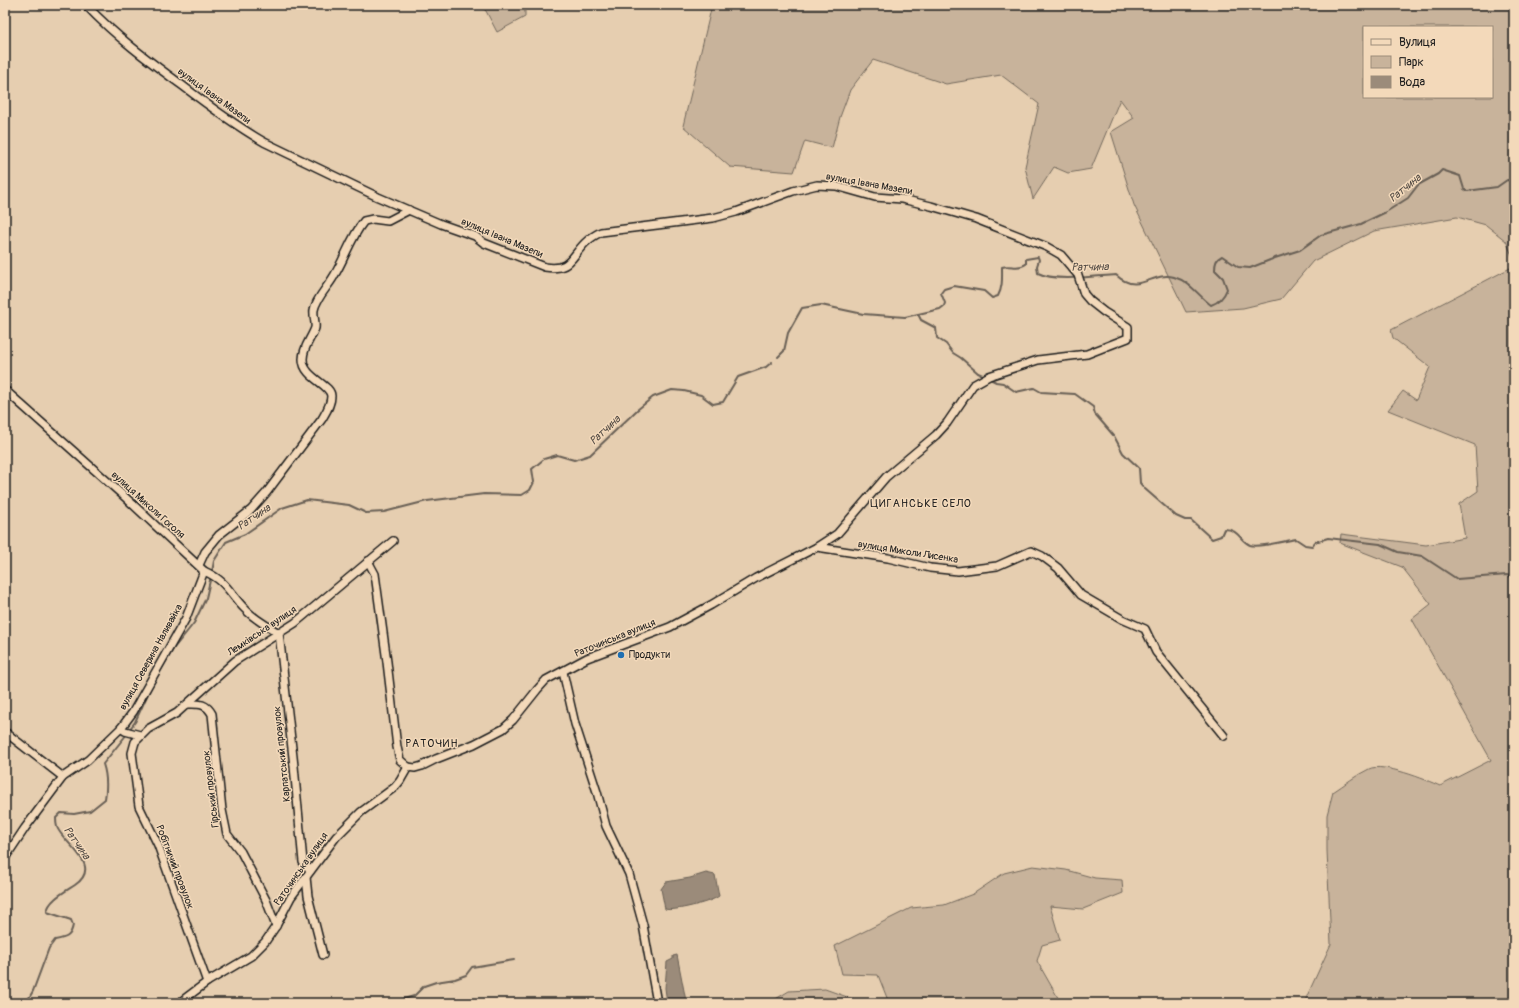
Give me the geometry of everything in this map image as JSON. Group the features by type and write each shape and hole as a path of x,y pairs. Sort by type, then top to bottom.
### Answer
{"street":[{"name":"вулиця Івана Мазепи","path":"86,5 102,22 149,61 246,132 283,152 409,210 475,236 484,243 545,268 555,269 565,266 574,258 591,237 601,232 713,218 736,212 793,191 817,185 836,186 875,197 902,199 931,206 976,219 1047,247 1062,255 1078,275 1084,294"},
{"name":"вулиця Северина Наливайка","path":"5,858 25,828 64,777 88,760 123,730 186,618 204,570 205,552 218,535 251,510 267,492 322,419 328,408 331,395 329,390 311,376 304,367 303,359 305,347 315,328 314,310 319,299 334,276 357,229 364,221 373,219 388,221 409,210"},
{"name":"Раточинська вулиця","path":"179,1003 207,982 251,956 265,942 276,926 291,897 336,837 361,812 395,787 408,767 416,768 422,766 474,744 503,729 513,720 546,680 587,658 670,627 711,606 756,578 817,547 837,534 886,477 936,435 947,423 973,385 990,376 1038,360 1087,354 1128,338 1128,327 1104,312 1084,294"},
{"name":"вулиця Миколи Гоголя","path":"5,390 204,570 228,588 244,609 256,619 279,633"},
{"name":"Лемківська вулиця","path":"140,735 188,704 235,661 295,623 375,554 393,541"},
{"name":"вулиця Миколи Лисенка","path":"817,547 888,558 930,568 958,571 997,566 1031,551 1042,556 1058,568 1081,596 1122,619 1145,629 1156,652 1224,736"},
{"path":"368,561 375,574 397,747 400,760 408,767"},
{"name":"Карпатський провулок","path":"279,633 303,862 308,874 308,896 323,955"},
{"path":"562,672 575,724 597,792 606,826 629,874 643,925 658,1003"},
{"name":"Гірський провулок","path":"188,704 201,704 208,707 212,714 222,810 227,834 241,852 266,900 276,926"},
{"path":"123,730 132,734 140,735"},
{"path":"5,732 64,777"},
{"name":"Робітничий провулок","path":"140,735 135,742 132,754 139,806 158,845 207,982"}],"green space":[{"path":"479,5 525,5 525,17 497,32 486,11"},
{"path":"712,5 1514,5 1514,260 1506,241 1486,225 1457,217 1374,231 1313,261 1281,299 1243,308 1186,312 1134,205 1111,132 1134,118 1120,99 1091,169 1068,173 1054,167 1033,199 1025,167 1039,104 1001,75 946,84 873,60 850,90 840,117 832,148 805,141 794,172 730,167 683,126"},
{"path":"1514,266 1514,1003 1307,1003 1307,996 1331,944 1327,815 1333,792 1359,774 1375,767 1394,770 1440,786 1491,760 1412,619 1431,604 1402,567 1340,543 1341,534 1426,545 1465,538 1459,504 1478,491 1475,445 1388,410 1403,391 1416,400 1430,367 1393,338 1391,330"},
{"path":"1033,866 1066,870 1095,878 1122,880 1123,893 1083,909 1050,906 1060,940 1042,945 1037,961 1061,1003 889,1003 878,975 842,974 835,946 911,908 944,905 973,894 1004,873"},
{"path":"825,989 864,1003 769,1003 789,991"}],"water":[{"path":"706,873 715,875 719,896 709,901 692,906 669,910 665,909 661,889 666,882 690,878"},
{"path":"677,955 686,1001 685,1003 667,1003 665,988 667,962 673,959 673,956"}],"waterway":[{"name":"Ратчина","path":"778,357 784,351 788,333 802,308 821,305 863,314 905,317 940,309 945,303 941,293 944,289 954,286 984,291 992,298 998,296 1001,286 1002,267 1020,267 1026,264 1026,259 1038,257 1038,273 1045,276 1076,278 1116,275 1124,281 1132,283 1145,282 1159,277 1174,277 1189,285 1211,305 1221,299 1227,289 1223,278 1215,270 1216,262 1218,258 1222,256 1238,267 1250,268 1300,250 1321,235 1361,224 1386,212 1408,198 1418,185 1438,174 1442,170 1460,176 1464,189 1467,191 1497,187 1507,180 1514,181"},
{"path":"918,314 921,320 936,328 937,338 946,344 953,353 978,373 985,376"},
{"name":"Ратчина","path":"212,572 214,561 226,542 245,534 282,508 307,500 349,505 366,513 384,512 427,501 484,494 522,495 530,490 534,482 532,469 544,459 557,455 574,460 590,455 637,410 653,397 672,390 701,395 713,404 723,402 738,377 766,367 772,362"},
{"path":"990,379 1003,383 1016,392 1034,388 1041,392 1075,394 1093,407 1095,414 1114,436 1123,453 1139,468 1140,483 1145,489 1176,516 1185,520 1191,520 1212,539 1221,536 1224,529 1229,529 1236,533 1246,543 1254,546 1296,539 1305,545 1312,546 1315,542 1328,538 1380,544 1398,552 1422,556 1457,579 1507,575 1514,578"},
{"name":"Ратчина","path":"129,730 135,722 153,683 174,648 194,623 206,598 211,576"},
{"name":"Ратчина","path":"14,1003 29,998 49,948 55,940 67,936 71,932 73,925 71,920 47,912 54,900 75,885 83,877 85,870 84,862 57,827 56,818 61,813 74,814 90,811 105,799 106,782 103,764 127,734"},
{"path":"390,1003 414,996 424,986 466,975 472,967 514,960"}],"place":[{"name":"Продукти","path":"621,655"}],"district":[{"name":"ЦИГАНСЬКЕ СЕЛО","path":"921,503"},
{"name":"РАТОЧИН","path":"432,743"}]}
